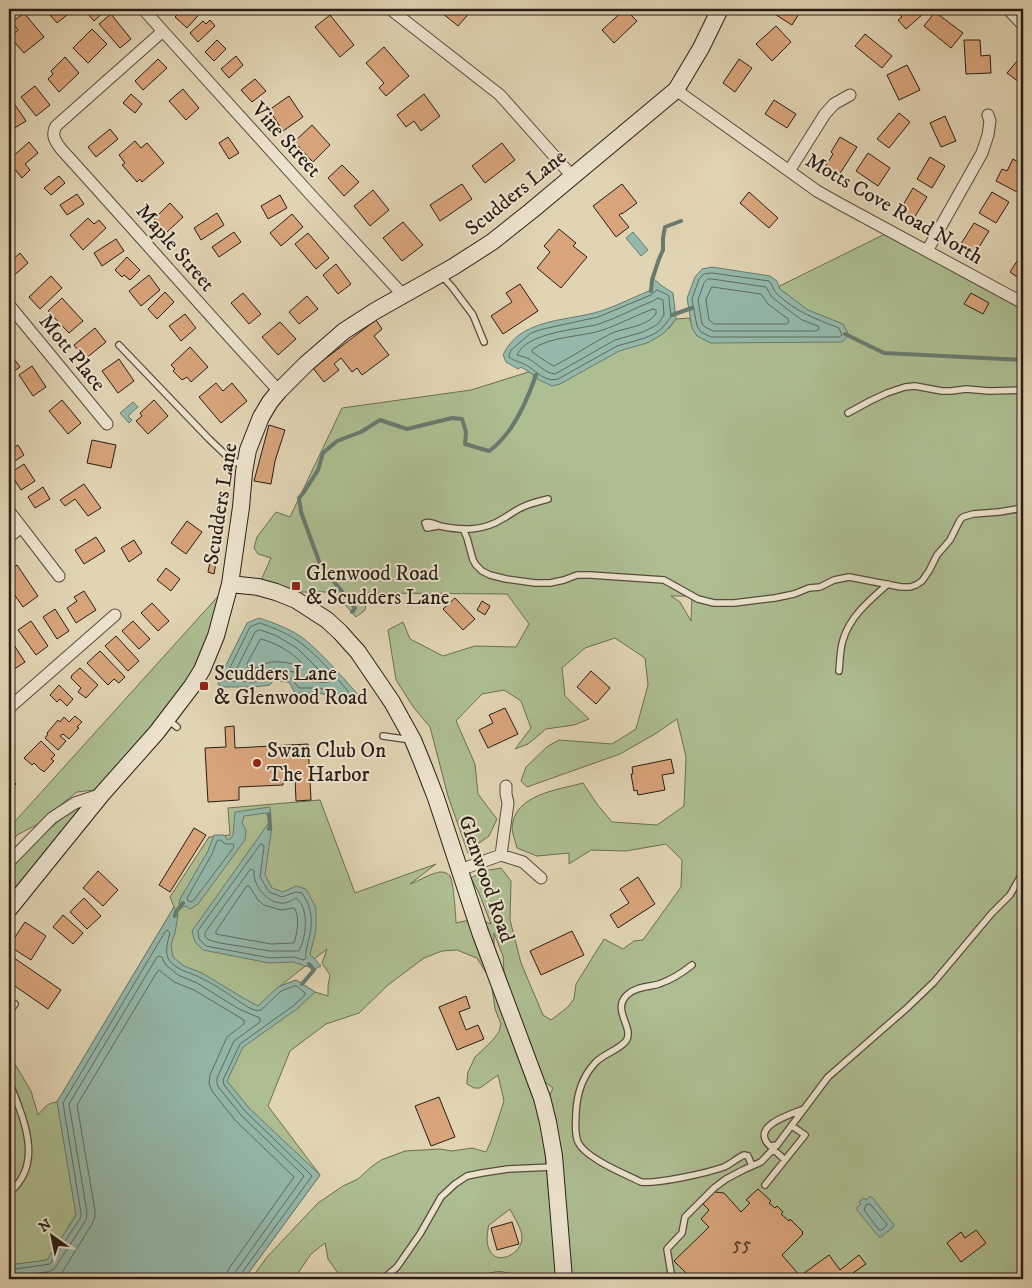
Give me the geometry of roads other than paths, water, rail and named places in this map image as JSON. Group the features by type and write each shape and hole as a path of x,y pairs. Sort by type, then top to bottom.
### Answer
{"main road":[{"name":"Scudders Lane","path":"9,910 102,794 172,723 202,670 216,636 230,584 248,450 261,417 279,391 306,364 344,331 375,310 441,274 492,242 676,90 701,48 720,9"},
{"name":"Glenwood Road","path":"230,584 258,587 276,592 296,600 327,620 358,652 392,702 413,740 436,798 480,932 542,1098 550,1131 555,1166 564,1279"}],"street":[{"name":"Vine Street","path":"143,9 403,295"},
{"path":"390,9 500,95 572,176"},
{"name":"Maple Street","path":"163,31 56,126 53,138 279,391"},
{"name":"Motts Cove Road North","path":"676,90 789,171 840,204 1023,303"},
{"path":"789,171 825,114 834,104 850,94"},
{"path":"927,251 982,153 988,135 990,121 988,115"},
{"name":"Mott Place","path":"9,305 107,424"},
{"path":"9,510 59,576"},
{"path":"9,537 22,527"},
{"path":"9,708 115,615"},
{"path":"502,855 508,804 506,786"},
{"path":"9,862 52,818 75,803 102,794"},
{"path":"460,870 502,855 522,862 542,878"}],"lane":[{"path":"441,274 473,315 484,342"},
{"path":"119,344 209,439 229,458 245,468"},
{"path":"848,413 870,400 905,387 915,386 942,391 966,389 989,391 1023,390"},
{"path":"438,526 472,530 493,525 524,506 548,500"},
{"path":"463,529 473,560 476,565 490,575 522,582 550,583 577,576 590,575 664,580 698,599 714,603 734,603 794,594 849,577 910,587 922,581 937,555 950,540 960,520 973,514 1023,508"},
{"path":"839,671 842,641 848,628 858,613 888,584"},
{"path":"383,736 413,740"},
{"path":"672,1279 667,1249 682,1233 685,1217 714,1188 726,1179 761,1162 792,1126 828,1077 934,982 992,913 1010,895 1023,872"},
{"path":"692,965 669,980 629,993 622,1001 621,1010 628,1033 627,1038 621,1046 595,1062 583,1081 578,1094 575,1132 581,1148 593,1158 641,1182 679,1177 722,1167 744,1155 750,1158 752,1166"},
{"path":"9,1012 15,1004"},
{"path":"9,1082 23,1118 28,1141 29,1158 21,1180 9,1193"},
{"path":"785,1160 775,1147 770,1146 765,1139 765,1133 778,1119 804,1109"},
{"path":"765,1185 805,1136 792,1126"},
{"path":"383,1279 398,1267 441,1197 467,1176 508,1169 555,1166"}],"water":[{"path":"633,232 648,250 641,256 626,238"},
{"path":"712,267 770,276 777,281 780,289 808,310 843,324 849,335 842,342 711,343 697,336 692,328 687,298 695,277 702,269"},
{"path":"654,279 673,293 676,319 658,337 647,343 619,351 560,384 552,386 533,377 534,375 521,367 518,369 506,362 503,355 510,343 530,328 594,313 615,306 649,291"},
{"path":"133,402 138,407 128,416 132,420 129,423 120,413"},
{"path":"259,618 288,629 311,645 334,667 361,698 360,704 319,693 295,693 289,682 273,681 270,685 254,687 222,687 218,684 247,623"},
{"path":"270,807 271,818 266,813 244,816 242,823 246,830 245,840 198,904 190,909 186,906 181,908 179,904 180,899 208,851 214,835 224,835 228,840 231,838 233,835 235,812"},
{"path":"268,824 272,826 265,875 272,888 283,892 296,886 306,889 316,908 316,931 310,954 321,966 315,969 293,962 269,963 203,950 195,942 192,931"},
{"path":"174,907 178,915 171,945 173,957 184,966 202,973 258,1006 278,987 296,980 315,992 297,1009 243,1047 227,1081 249,1108 320,1175 244,1279 9,1279 9,1265 47,1260 76,1215 57,1102"},
{"path":"872,1197 894,1225 881,1237 857,1210 857,1207 861,1204 859,1202"}],"waterway":[{"path":"651,291 652,280 663,250 665,227 681,221"},
{"path":"672,315 692,308"},
{"path":"845,334 884,353 1023,360"},
{"path":"352,612 355,608 320,564 301,512 299,498 318,470 323,453 337,441 361,432 380,420 407,429 452,418 462,419 466,432 465,444 489,451 512,427 528,396 536,375"},
{"path":"269,814 269,829"},
{"path":"175,916 183,903"},
{"path":"302,984 314,970 309,964"}],"place":[{"name":"Glenwood Road & Scudders Lane","path":"296,586"},
{"name":"Scudders Lane & Glenwood Road","path":"204,686"},
{"name":"Swan Club On The Harbor","path":"257,763"}]}
